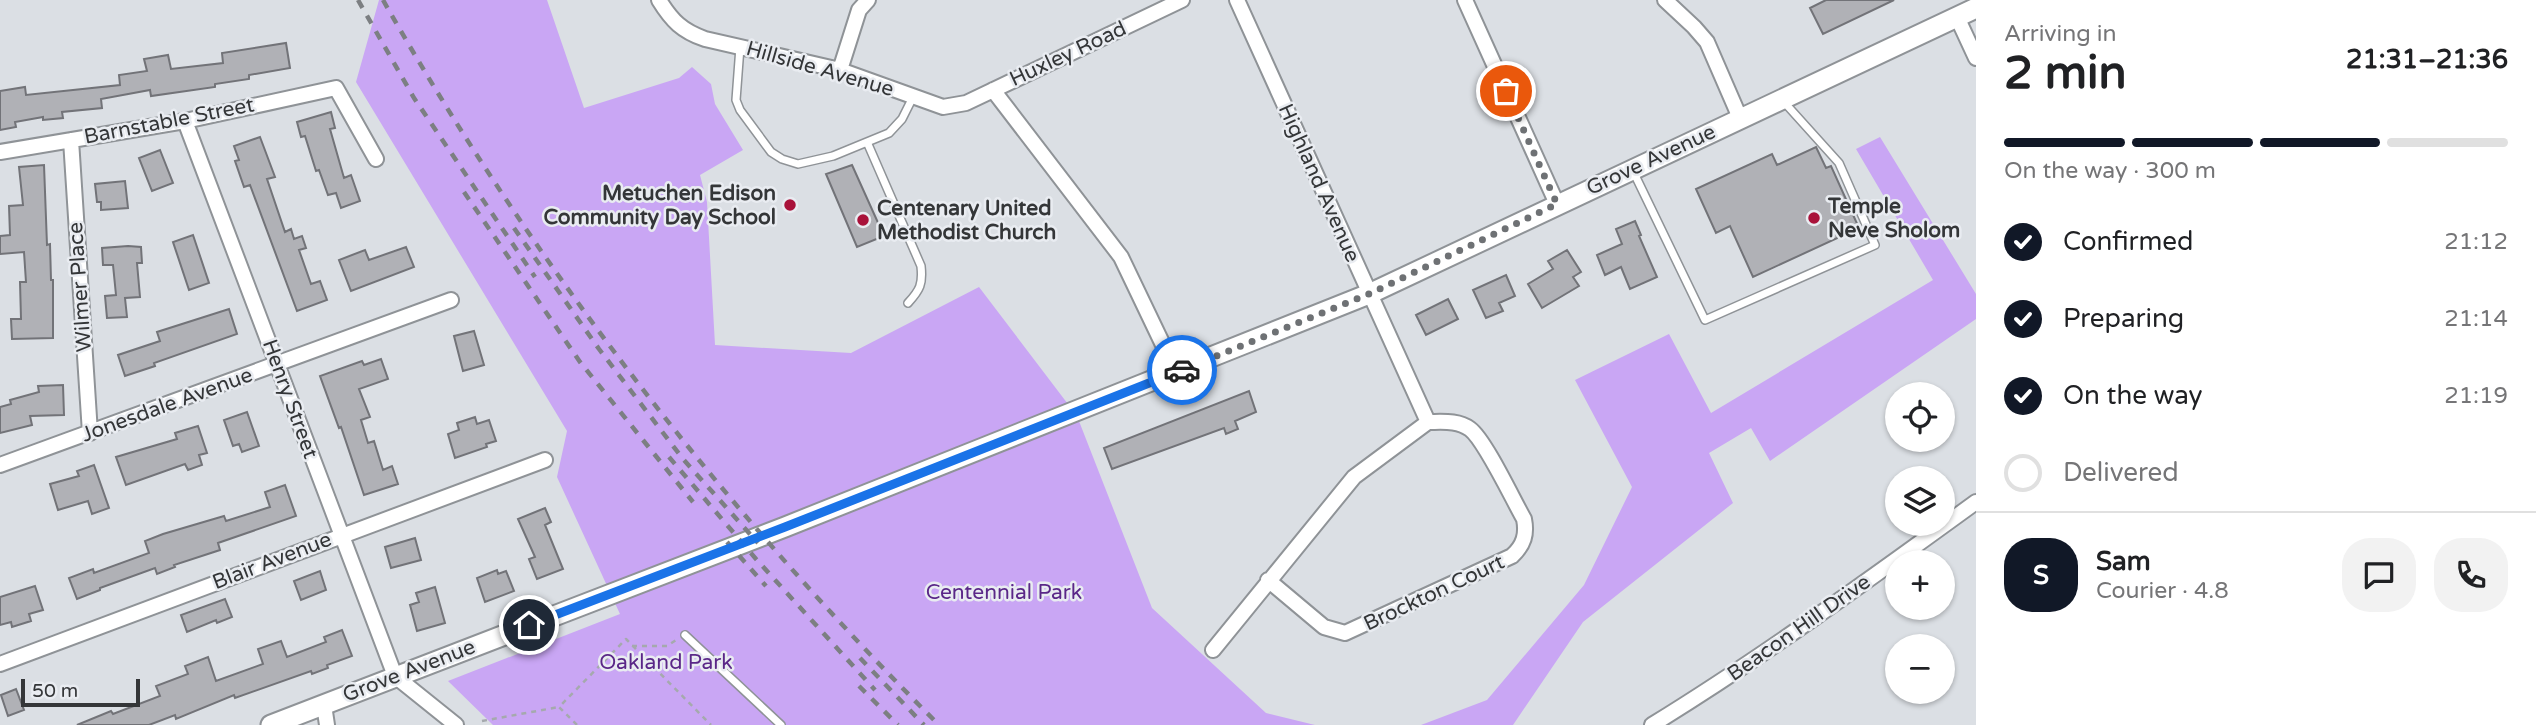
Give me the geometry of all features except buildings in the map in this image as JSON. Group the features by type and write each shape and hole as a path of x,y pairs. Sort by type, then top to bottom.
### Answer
{"street":[{"name":"Hillside Avenue","path":"659,0 669,16 687,33 840,70 943,107 965,103 993,90"},
{"path":"840,70 859,10 868,0"},
{"name":"Huxley Road","path":"993,90 1182,0"},
{"name":"Highland Avenue","path":"1237,0 1428,422"},
{"path":"1465,0 1557,204"},
{"path":"1665,0 1707,42 1740,118"},
{"name":"Grove Avenue","path":"271,725 785,527 1369,294 1976,8"},
{"path":"1957,17 1976,58"},
{"name":"Barnstable Street","path":"0,152 185,121 337,88 376,159"},
{"path":"993,90 1121,257 1176,372"},
{"name":"Henry Street","path":"185,121 395,676"},
{"name":"Wilmer Place","path":"71,140 90,433"},
{"name":"Jonesdale Avenue","path":"0,465 451,300"},
{"path":"1213,650 1354,477 1428,422"},
{"name":"Brockton Court","path":"1268,580 1324,627 1345,633 1512,556 1519,550 1527,531 1524,519 1481,442 1470,429 1454,422 1428,422"},
{"name":"Blair Avenue","path":"0,664 545,460"},
{"name":"Beacon Hill Drive","path":"1652,725 1812,622 1976,502"},
{"path":"395,676 456,725"},
{"path":"324,705 327,725"}],"lane":[{"path":"740,46 736,100 750,125 771,152 798,164 811,163 889,133 902,119 914,95"},
{"path":"1632,169 1705,320 1875,245 1839,163 1781,99"},
{"path":"867,142 920,267 923,281 919,292 908,303"},
{"path":"685,635 781,725"}],"path":[{"path":"632,646 667,646 685,635"},
{"path":"482,721 559,707 626,639 712,725"},
{"path":"559,707 577,725"}],"green space":[{"path":"379,0 547,0 584,108 679,78 692,67 711,84 715,104 743,150 700,175 707,202 715,345 851,353 979,287 1077,416 1152,608 1266,713 1315,725 493,725 448,681 620,614 557,477 567,431 356,82"},
{"path":"1880,137 1976,294 1976,319 1770,461 1751,428 1709,453 1733,503 1583,622 1513,725 1421,725 1487,700 1584,585 1632,487 1575,380 1669,334 1711,413 1933,280 1856,149"}],"railway":[{"path":"358,0 414,98 535,277"},
{"path":"383,0 502,194 636,381 782,558 859,643 939,725"},
{"path":"464,192 580,362 693,502"},
{"path":"514,228 599,349 683,459 758,543"},
{"path":"669,457 756,559 875,690"},
{"path":"727,542 766,586"},
{"path":"860,658 924,725"},
{"path":"859,686 898,725"}],"way so far":[{"path":"1182,370 1369,294 1557,204 1506,91"}],"place":[{"name":"Metuchen Edison Community Day School","path":"790,205"},
{"name":"Temple Neve Sholom","path":"1814,218"},
{"name":"Centenary United Methodist Church","path":"863,220"}],"route":[{"path":"529,625 1182,370"}],"park label":[{"name":"Centennial Park","path":"1004,592"},
{"name":"Oakland Park","path":"666,662"}]}
